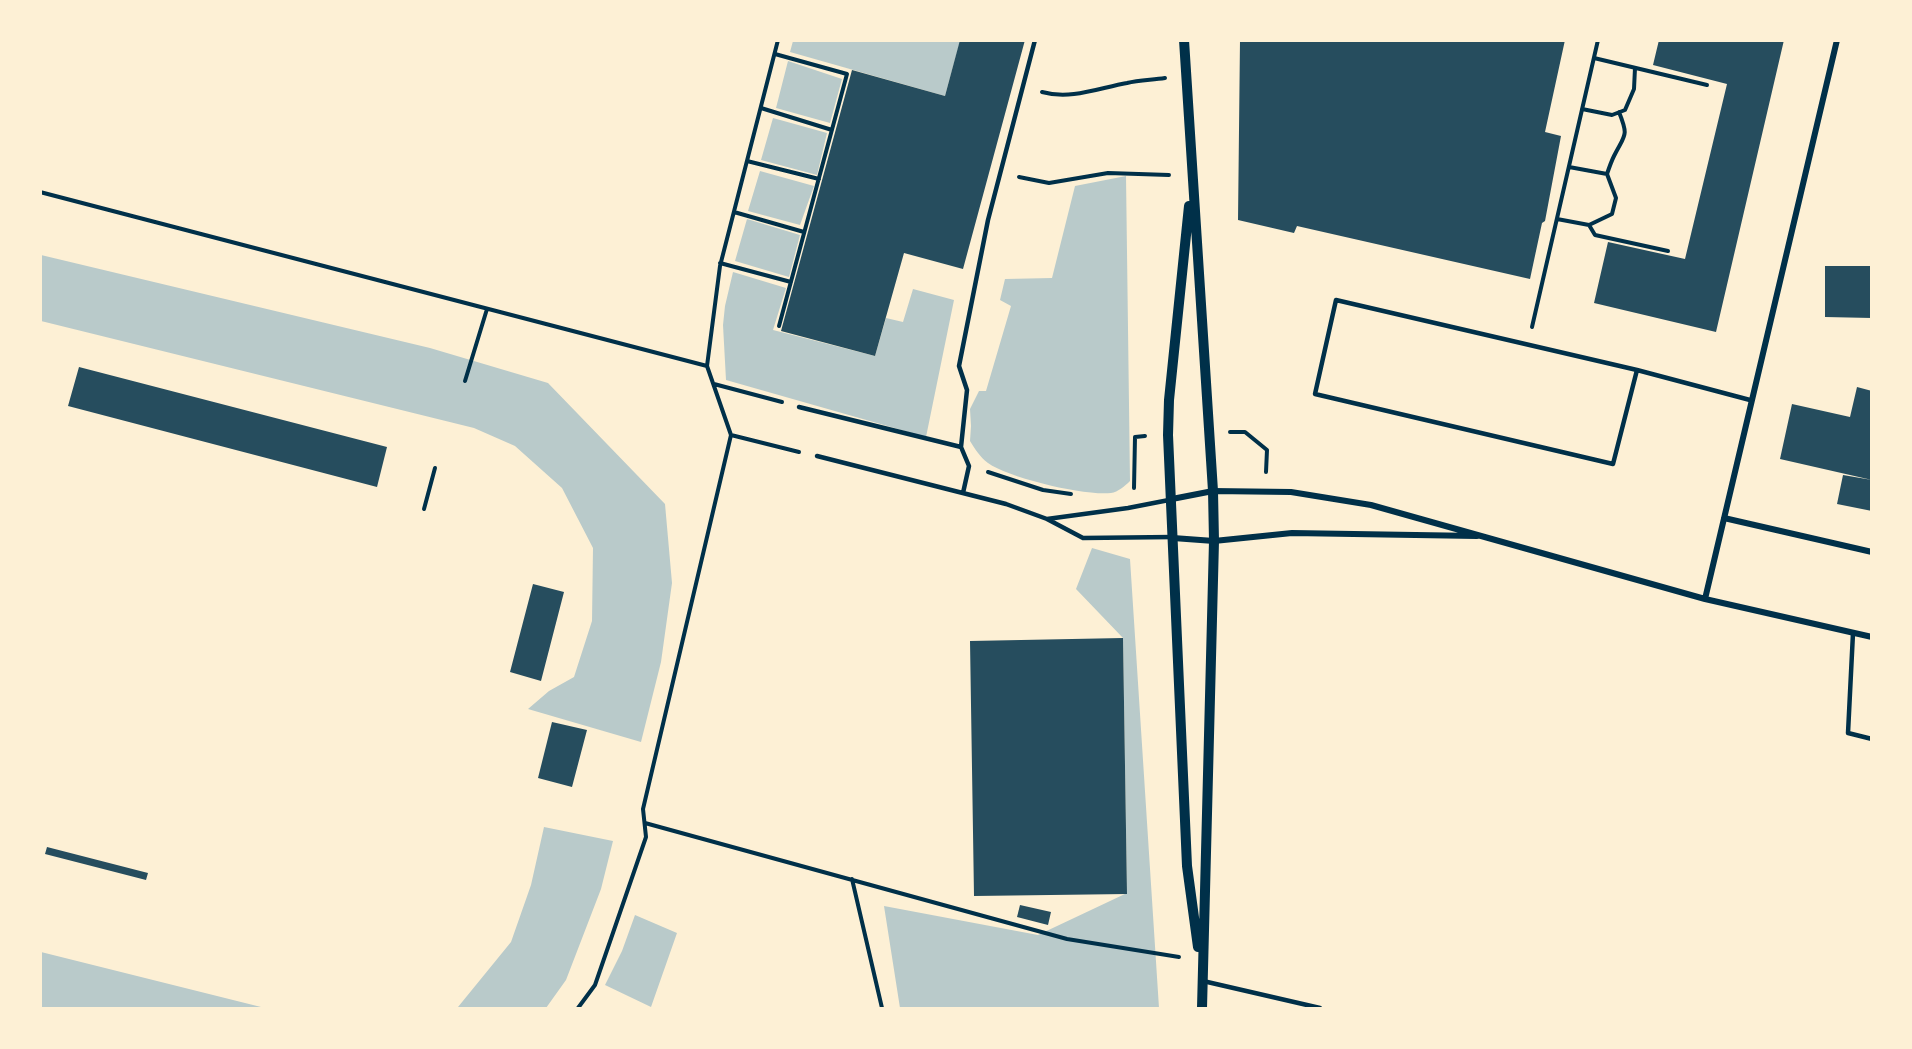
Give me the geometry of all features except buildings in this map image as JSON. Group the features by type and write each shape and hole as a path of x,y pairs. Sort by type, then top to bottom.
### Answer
{"street":[{"path":"1184,40 1213,491 1214,541 1202,1008"},
{"path":"1705,599 1750,400 1837,40"},
{"path":"1192,176 1169,400 1187,866 1202,980"},
{"path":"1172,500 1213,491 1291,492 1371,505 1705,599 1872,638"},
{"path":"1724,518 1872,552"},
{"path":"1173,537 1214,541 1292,533 1486,536"}],"lane":[{"path":"963,493 969,466 961,447 967,390 959,366 988,220 1035,40"},
{"path":"1637,370 1613,464 1315,394 1336,300 1637,370 1750,400"},
{"path":"799,407 961,447"},
{"path":"817,456 1006,504 1047,519 1083,538 1173,537"},
{"path":"1047,519 1172,500"},
{"path":"1853,633 1848,733 1872,739"},
{"path":"1202,980 1320,1008"}],"path":[{"path":"578,1008 595,986 646,837 643,809 731,435 707,366 720,263 778,40"},
{"path":"1528,345 1598,40"},
{"path":"775,54 847,74 779,326"},
{"path":"1594,58 1707,85"},
{"path":"1582,109 1612,115 1625,110 1634,89 1635,68"},
{"path":"1023,86 1050,94 1084,94 1128,82 1186,76"},
{"path":"761,108 832,130"},
{"path":"1557,219 1589,225 1612,214 1616,198 1607,174 1624,140 1626,128 1619,112"},
{"path":"747,161 819,179"},
{"path":"1569,167 1607,174"},
{"path":"1001,172 1049,183 1108,172 1192,176"},
{"path":"40,192 707,366"},
{"path":"734,212 804,232"},
{"path":"1589,225 1595,235 1668,251"},
{"path":"720,263 791,282"},
{"path":"465,381 487,309"},
{"path":"713,384 799,407"},
{"path":"731,435 817,456"},
{"path":"1128,495 1135,488 1135,437"},
{"path":"969,466 1043,490 1075,494"},
{"path":"424,509 435,468"},
{"path":"645,823 1067,939 1199,960"},
{"path":"852,879 882,1008"}],"shaded area":[{"path":"793,41 960,41 945,96 790,52"},
{"path":"788,61 842,79 830,123 776,108"},
{"path":"773,118 827,133 817,175 761,160"},
{"path":"760,171 814,186 800,225 748,211"},
{"path":"1126,176 1130,481 1124,487 1111,493 1083,492 1047,485 998,469 983,458 970,441 970,409 979,391 986,391 1011,306 1000,300 1005,279 1052,278 1075,186"},
{"path":"747,219 800,235 789,277 735,261"},
{"path":"41,255 430,348 548,383 665,504 672,583 661,662 641,742 528,709 549,691 574,677 592,621 593,548 562,488 515,446 474,428 41,321"},
{"path":"733,272 786,288 773,330 875,356 886,318 903,322 913,289 954,300 926,437 726,380 723,325"},
{"path":"1092,548 1130,559 1159,1008 900,1008 884,906 1038,935 1127,893 1123,638 1076,589"},
{"path":"544,827 613,841 601,889 566,980 546,1008 453,1008 458,1007 511,942 531,885"},
{"path":"635,915 677,933 651,1007 605,985 622,951"},
{"path":"41,952 265,1008 41,1008"}]}
